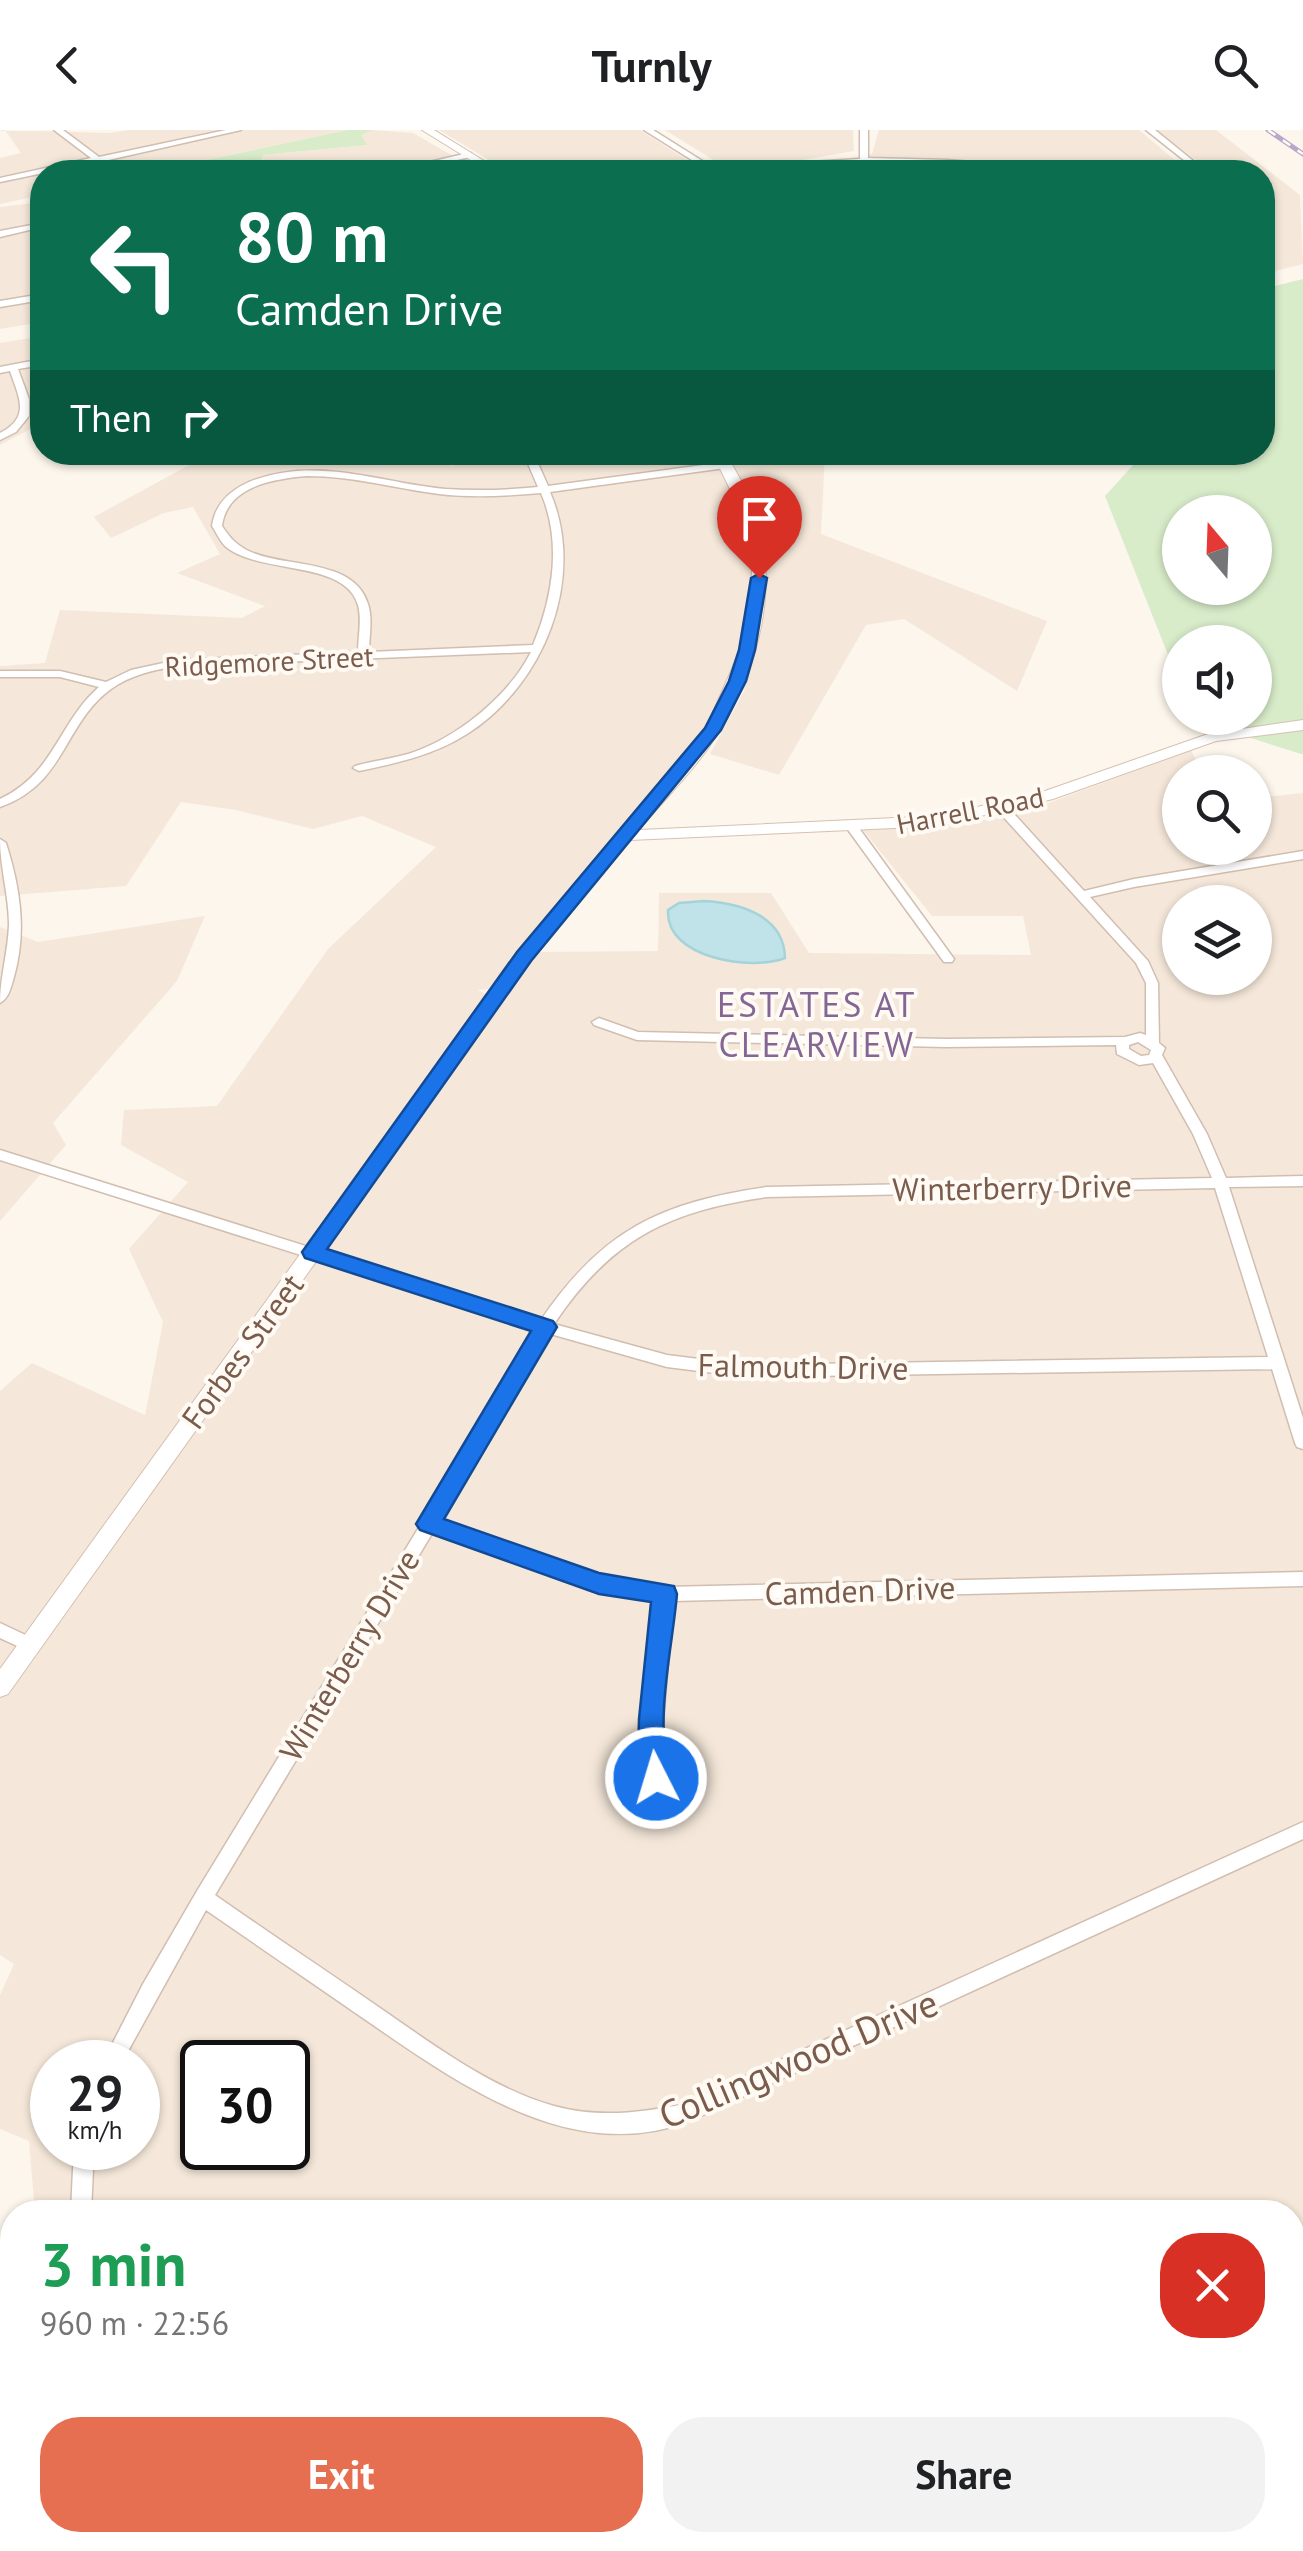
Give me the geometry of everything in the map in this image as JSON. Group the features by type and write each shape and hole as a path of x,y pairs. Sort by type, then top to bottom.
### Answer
{"street":[{"path":"58,130 99,160"},
{"path":"104,160 237,130"},
{"path":"427,130 477,160"},
{"path":"648,130 697,160"},
{"path":"864,130 864,158"},
{"path":"1150,130 1188,160"},
{"path":"445,160 468,155"},
{"path":"848,160 893,160"},
{"path":"0,180 30,174"},
{"path":"0,234 30,228"},
{"path":"0,304 30,298"},
{"path":"0,370 30,364"},
{"path":"0,437 22,423 27,412 14,367"},
{"path":"359,768 411,758 464,733 509,692 538,648 554,609 561,570 558,531 534,465"},
{"path":"363,656 363,608 358,592 334,577 234,548 220,534 216,518 232,496 270,478 314,472 445,492 545,488 685,465"},
{"name":"Forbes Street","path":"0,1687 524,957 713,730 738,681 747,650 755,612 758,553 750,514 724,465"},
{"name":"Ridgemore Street","path":"0,803 16,796 49,768 86,707 108,686 134,672 177,663 538,648"},
{"path":"0,674 60,674 108,686"},
{"name":"Harrell Road","path":"626,835 938,821 1002,808 1084,784 1213,737 1303,724"},
{"path":"1002,808 1147,970 1153,1020 1150,1053"},
{"path":"852,827 872,858 914,906 948,959"},
{"path":"0,843 16,918 11,965 0,999"},
{"path":"1082,895 1303,854"},
{"path":"1128,1043 1153,1020"},
{"path":"598,1022 637,1036 928,1043 1100,1042 1128,1043 1150,1053 1200,1134 1222,1182 1303,1443"},
{"path":"1128,1043 1150,1053"},
{"name":"Falmouth Drive","path":"0,1155 545,1327 667,1361 747,1370 1277,1362"},
{"name":"Winterberry Drive","path":"124,2040 203,1897 545,1327 582,1275 614,1246 649,1222 696,1203 804,1190 1303,1181"},
{"name":"Camden Drive","path":"428,1524 599,1583 665,1594 1303,1579"},
{"path":"665,1594 652,1760 668,1798"},
{"path":"0,1630 30,1646"},
{"name":"Collingwood Drive","path":"203,1897 480,2086 551,2116 601,2126 632,2126 686,2113 1303,1830"},
{"path":"82,2200 83,2170"}],"shaded area":[{"path":"5,130 347,130 207,160 30,160 30,198 0,204 0,158 21,153"},
{"path":"373,130 413,133 460,160 262,160 263,155 367,145 361,135"},
{"path":"439,130 640,130 687,160 489,160"},
{"path":"665,130 853,130 854,151 802,160 714,160"},
{"path":"879,130 1139,130 1175,160 840,160 872,154"},
{"path":"1155,130 1216,130 1255,160 1196,160"},
{"path":"1275,176 1300,195 1303,264 1275,271"},
{"path":"30,203 30,324 0,329 0,207"},
{"path":"30,338 30,429 0,445 0,343"},
{"path":"189,465 717,465 731,487 753,548 739,658 719,707 688,754 488,989 477,990 502,1000 537,952 658,951 659,893 771,893 809,953 1031,955 1023,916 932,916 863,830 985,820 1043,805 1162,761 1162,865 1272,865 1272,796 1303,793 1303,2200 34,2200 31,2170 160,2170 160,2040 30,2040 30,2153 29,2141 0,2129 0,1995 14,1964 0,1955 0,1391 32,1363 145,1415 163,1322 129,1249 188,1182 121,1145 124,1110 217,1106 328,949 436,847 362,816 313,829 236,810 181,802 126,886 0,896 0,666 45,663 60,610 242,618 265,606 177,573 220,554 193,507 164,513 111,538 94,517"},
{"path":"726,465 824,465 821,534 1047,621 1017,691 904,619 866,625 779,775 710,754 744,691 762,618 765,551"},
{"path":"205,916 177,981 53,1123 66,1145 0,1221 0,927 38,942"}],"green space":[{"path":"347,130 373,130 361,135 367,145 263,155 262,160 207,160"},
{"path":"1303,279 1303,754 1242,735 1272,735 1272,625 1162,625 1162,640 1105,496 1133,465 1275,465 1275,286"}],"water":[{"path":"704,901 757,914 777,931 785,958 753,963 695,950 671,927 668,910 679,903"}],"railway":[{"path":"1268,130 1303,154"}],"district":[{"name":"ESTATES AT CLEARVIEW","path":"817,1024"}],"route":[{"path":"656,1778 652,1719 665,1594 599,1583 428,1524 545,1327 313,1252 524,957 713,730 738,681 759,578"}]}
